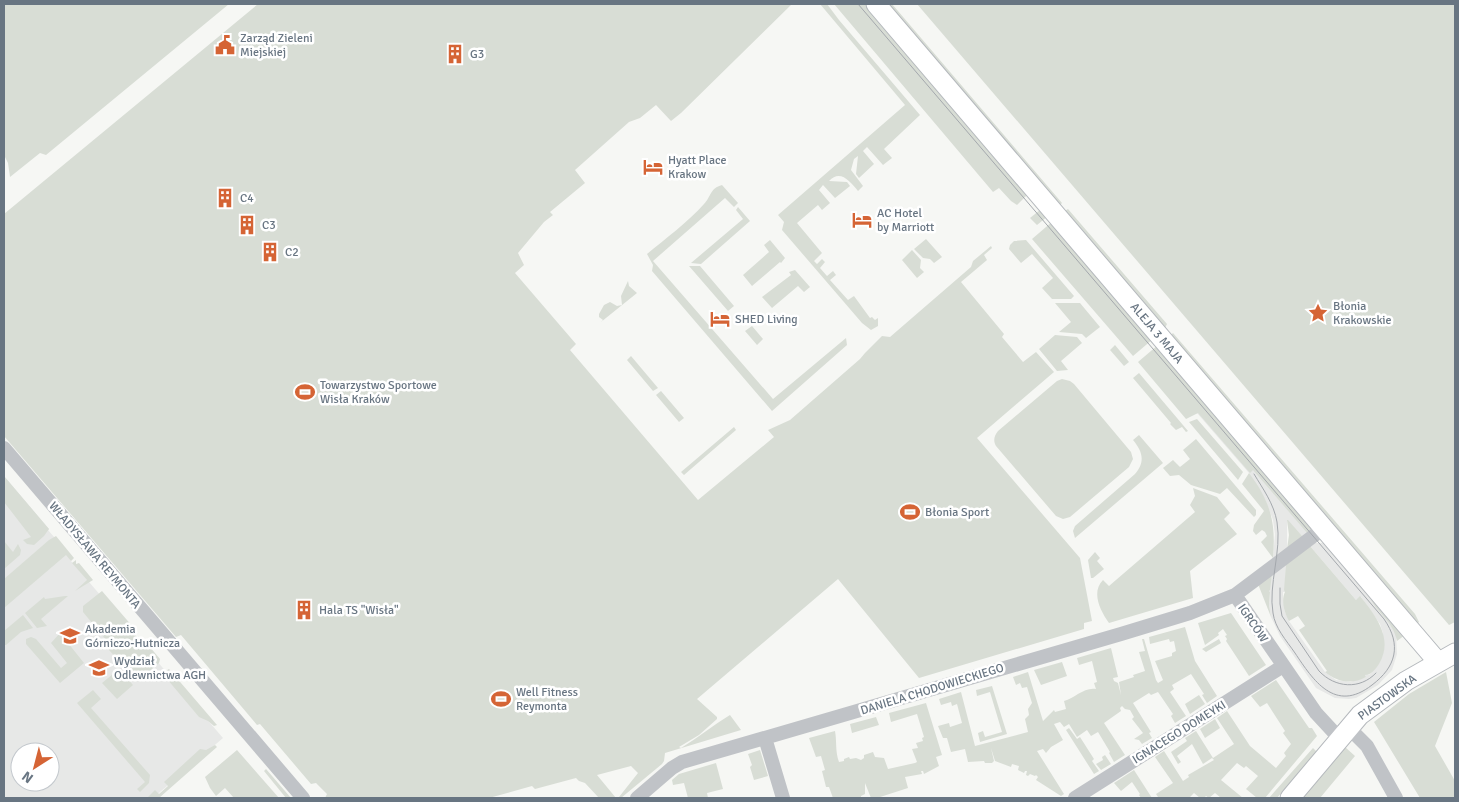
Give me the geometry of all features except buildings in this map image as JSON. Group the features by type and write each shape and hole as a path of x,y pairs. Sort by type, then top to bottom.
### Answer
{"street":[{"name":"ALEJA 3 MAJA","path":"876,4 1438,662"},
{"name":"WŁADYSŁAWA REYMONTA","path":"4,448 303,798"},
{"name":"IGRCÓW","path":"1324,528 1235,595 1316,713 1370,750 1396,798"},
{"name":"DANIELA CHODOWIECKIEGO","path":"637,798 678,764 1190,613 1235,595"},
{"name":"PIASTOWSKA","path":"1290,798 1360,715 1438,662 1455,653"},
{"name":"IGNACEGO DOMEYKI","path":"1074,798 1283,666"},
{"path":"765,738 783,798"}],"shaded area":[{"path":"4,4 229,4 46,155 40,153 10,177 8,163 4,155"},
{"name":"Towarzystwo Sportowe Wisła Kraków","path":"258,4 792,4 671,121 656,105 640,118 629,122 575,170 585,183 550,212 553,215 544,222 518,253 524,265 515,273 576,344 570,350 698,500 774,437 768,430 790,420 860,359 882,336 890,337 971,267 973,261 991,246 992,248 984,255 987,260 961,282 1004,334 1002,337 1023,362 1036,352 1054,372 977,438 1080,558 1092,621 1084,623 1084,629 919,678 838,579 697,699 717,719 699,735 679,747 681,748 730,715 741,730 665,753 662,764 621,798 619,797 638,773 631,766 597,775 616,798 599,798 585,783 576,778 535,789 532,786 489,798 325,798 327,794 316,783 311,784 260,724 257,725 181,635 176,637 4,436 4,214"},
{"path":"820,4 827,4 920,115 884,149 892,158 883,165 867,147 863,151 874,164 859,178 856,174 858,156 854,159 851,170 863,186 858,191 845,178 837,176 833,178 829,181 847,182 850,186 835,198 823,185 819,190 830,203 822,210 818,205 797,223 822,253 814,261 817,264 822,259 825,262 820,268 827,276 833,271 836,275 830,280 848,300 854,296 870,318 872,317 875,320 878,318 878,326 871,330 862,323 782,230 784,222 778,215 905,105"},
{"path":"834,4 867,4 1027,195 1017,205 999,188 993,192"},
{"path":"886,4 892,4 1062,203 1059,206"},
{"name":"Błonia Krakowskie","path":"917,4 1455,4 1455,622 1449,625"},
{"path":"722,185 738,203 734,207 725,198 653,261 773,399 846,338 847,345 772,411 652,271 653,265 647,254 691,217 706,201 713,190"},
{"path":"738,207 750,221 701,264 691,263 743,219 736,210"},
{"path":"1068,209 1167,324 1164,330 1063,212"},
{"path":"1040,210 1048,216 1037,225 1030,218"},
{"path":"1053,221 1153,339 1133,356 1032,239"},
{"path":"926,239 942,257 934,263 930,259 923,258 914,249"},
{"path":"770,240 785,258 752,286 743,275 769,252 764,245"},
{"path":"1026,240 1074,296 1071,299 1052,299 1042,288 1053,278 1032,254 1021,263 1009,249 1014,241"},
{"path":"912,250 921,260 920,268 924,272 917,278 902,260"},
{"path":"689,266 700,266 734,306 728,311"},
{"path":"795,270 810,287 804,292 798,286 772,308 762,297 791,275 789,272"},
{"path":"628,281 629,286 637,293 601,322 603,320 599,317 599,314 604,305 610,302 617,306 622,305 621,296"},
{"path":"1055,303 1080,303 1100,327 1086,338 1082,334 1059,332 1071,322"},
{"path":"752,326 763,339 757,345 745,331"},
{"path":"1173,333 1415,614 1419,622 1416,625 1170,336"},
{"path":"1055,335 1077,337 1082,343 1061,361 1068,370 1057,371 1039,349"},
{"path":"1115,345 1129,362 1124,366 1110,350"},
{"path":"1158,345 1312,528 1308,534 1253,470 1250,473 1198,413 1186,419 1138,362"},
{"path":"1155,347 1311,530 1303,537 1287,520 1287,549 1273,558 1275,534 1273,520 1265,499 1249,473 1197,413"},
{"path":"631,356 658,388 653,391 627,360"},
{"path":"1139,373 1188,431 1186,432 1182,427 1176,430 1170,424 1133,378"},
{"path":"1062,379 1074,384 1131,452 1133,459 1129,467 1070,517 1063,519 1056,516 996,446 994,440 998,431 1057,381"},
{"path":"661,391 684,418 679,422 656,395"},
{"path":"1197,419 1243,472 1238,480 1189,422"},
{"path":"734,427 736,430 684,475 681,472"},
{"path":"1139,435 1163,463 1075,538 1073,531 1075,526 1135,474 1141,465 1142,456 1133,440"},
{"path":"1196,439 1256,510 1254,517 1227,488 1220,494 1191,485 1179,475 1170,476 1163,468 1173,460 1180,467 1190,459 1183,450"},
{"path":"1249,473 1267,503 1273,523 1273,558 1261,542 1267,536 1265,532 1262,530 1256,535 1253,531 1254,525 1264,511 1242,484"},
{"name":"Akademia Górniczo-Hutnicza","path":"4,476 68,553 71,561 223,738 153,798 4,798"},
{"path":"4,476 49,529 34,545 27,544 23,540 31,537 4,502"},
{"path":"1193,488 1217,497 1230,513 1224,519 1237,534 1190,571 1193,598 1109,623 1098,601 1099,585 1103,580 1109,586 1195,512 1190,505 1195,496"},
{"path":"1287,520 1303,537 1287,549 1289,535"},
{"path":"56,536 74,558 71,561 66,555 4,608 4,579"},
{"path":"4,541 13,552 18,544 21,550 20,555 4,569"},
{"path":"1315,543 1323,543 1370,596 1396,634 1397,654 1392,670 1378,685 1356,698 1335,698 1316,688 1280,636 1271,617 1269,591 1272,574 1286,564 1285,592 1283,592 1285,612 1289,621 1325,672 1336,680 1350,682 1366,677 1365,675 1369,675 1378,665 1383,654 1383,633 1380,624 1361,597 1356,600 1310,546"},
{"path":"1323,543 1327,544 1405,635 1397,641 1392,627 1370,597"},
{"path":"1310,546 1356,600 1360,596 1381,628 1385,646 1383,655 1379,664 1369,674 1365,675 1366,677 1350,682 1334,678 1325,672 1327,671 1299,630 1305,626 1298,616 1289,621 1286,614 1283,602 1286,564"},
{"path":"1095,552 1100,558 1097,561 1104,569 1091,578 1088,560"},
{"path":"76,560 76,564 79,563 93,580 75,591 87,580 72,563"},
{"path":"1272,574 1269,591 1271,617 1258,584"},
{"path":"102,591 133,627 131,631 142,642 144,640 160,659 159,663 139,680 108,649 111,646 83,612 83,606"},
{"path":"68,596 41,619 47,626 37,628 25,613 44,597 45,599"},
{"path":"1231,613 1266,665 1249,676 1226,641 1225,636 1227,635 1223,629 1218,633 1219,635 1205,645 1198,623"},
{"path":"23,615 33,628 21,632 4,645 4,631"},
{"path":"1185,627 1195,661 1217,696 1207,703 1202,695 1204,694 1191,674 1172,685 1174,689 1170,692 1186,716 1175,723 1171,716 1173,714 1158,692 1151,695 1149,693 1133,703 1151,732 1149,733 1152,738 1142,744 1139,740 1134,739 1143,733 1132,719 1134,717 1130,710 1122,706 1120,708 1121,711 1104,723 1125,755 1114,762 1098,732 1091,736 1087,730 1077,737 1069,724 1064,727 1060,722 1054,724 1063,740 1051,747 1046,753 1043,749 1037,751 1064,794 1061,796 1036,780 1038,777 1036,775 1030,774 1028,776 1026,775 1027,771 1024,773 1018,770 1019,766 1012,764 1011,767 995,761 991,748 994,761 992,763 985,763 984,761 968,762 965,749 951,752 947,738 943,738 938,726 949,723 950,727 962,723 957,704 952,706 951,702 941,705 939,699 961,692 975,746 1028,732 1025,719 1029,715 1028,709 1032,703 1027,687 1022,688 1020,683 1016,685 1013,677 1028,672 1043,721 1054,710 1055,712 1066,709 1064,701 1084,691 1096,689 1094,683 1097,682 1092,661 1079,665 1077,658 1111,648 1118,677 1113,678 1118,683 1121,695 1119,682 1145,671 1139,652 1145,651 1142,639 1144,639 1158,683 1163,680 1155,661 1172,656 1172,653 1176,651 1174,641 1170,642 1169,639 1150,644 1149,637"},
{"path":"60,633 84,663 60,683 26,644 26,639 31,637 36,639 61,668 67,663 51,643"},
{"path":"1219,639 1221,643 1206,652 1202,649"},
{"path":"1062,662 1067,676 1041,685 1034,670"},
{"path":"119,669 133,685 117,699 102,683"},
{"path":"169,669 217,725 214,726 199,717 162,673"},
{"path":"1446,672 1452,703 1435,746 1455,781 1455,798 1420,798 1374,722 1409,694"},
{"path":"1276,680 1309,728 1312,728 1317,736 1265,798 1257,798 1246,789 1258,776 1246,766 1244,768 1237,763 1221,780 1243,798 1221,798 1215,793 1209,798 1206,796 1200,798 1194,793 1189,798 1157,798 1156,794 1173,783 1155,757 1164,751 1183,781 1189,777 1188,775 1214,760 1212,758 1203,764 1192,744 1177,756 1181,762 1178,764 1171,752 1187,741 1185,738 1196,731 1213,758 1234,744 1217,718 1227,711 1250,746 1276,768 1286,756 1284,753 1291,744 1267,703 1260,707 1251,696"},
{"path":"992,686 1007,734 980,742 978,733 983,731 985,737 1002,732 990,692 977,696 976,690"},
{"path":"93,690 101,699 91,708 150,775 149,783 140,792 137,789 145,782 77,703"},
{"path":"1199,695 1205,704 1190,714 1185,704"},
{"path":"926,703 942,755 936,757 939,766 924,774 921,771 922,774 905,777 908,788 877,798 871,798 865,783 865,794 861,798 833,798 829,787 826,787 822,771 825,770 821,756 816,757 809,738 835,731 839,762 849,757 850,759 856,758 861,760 864,758 864,755 873,752 875,757 884,758 888,769 915,763 917,762 912,749 918,748 916,743 923,741 922,738 924,737 917,714 891,722 889,713"},
{"path":"876,717 879,725 852,733 850,724"},
{"path":"1215,719 1220,728 1205,738 1200,729"},
{"path":"1069,728 1077,739 1080,737 1099,771 1094,774 1066,730"},
{"path":"215,745 217,747 159,798 147,798 155,790 159,794 168,786 164,782 200,749 206,750"},
{"path":"1345,747 1355,756 1320,798 1302,798"},
{"path":"1313,748 1317,752 1277,798 1269,798"},
{"path":"237,750 279,798 234,798 225,788 216,796 205,777"},
{"path":"760,750 768,776 754,780 748,754"},
{"path":"1105,755 1111,764 1101,770 1096,764 1103,760 1102,757"},
{"path":"716,763 723,789 707,793 708,798 688,798 684,783 673,785 672,780 679,774"},
{"path":"266,769 291,798 286,798 264,771"},
{"path":"1134,770 1152,798 1141,798 1132,782 1121,791 1114,783"}],"tram line":[{"path":"858,4 1384,619 1393,638 1394,655 1387,671 1372,685 1359,693 1347,696 1336,695 1326,690 1309,673 1276,624 1272,602 1278,545 1276,515 1254,474"},
{"path":"1280,588 1282,616 1325,677 1340,684 1348,685 1363,682 1376,673"}],"place":[{"name":"Zarząd Zieleni Miejskiej","path":"225,45"},
{"name":"G3","path":"455,54"},
{"name":"Hyatt Place Krakow","path":"653,167"},
{"name":"C4","path":"225,198"},
{"name":"AC Hotel by Marriott","path":"862,220"},
{"name":"C3","path":"247,225"},
{"name":"C2","path":"270,252"},
{"name":"Błonia Krakowskie","path":"1318,313"},
{"name":"SHED Living","path":"720,319"},
{"name":"Towarzystwo Sportowe Wisła Kraków","path":"305,392"},
{"name":"Błonia Sport","path":"910,512"},
{"name":"Hala TS \"Wisła\"","path":"304,610"},
{"name":"Akademia Górniczo-Hutnicza","path":"70,636"},
{"name":"Wydział Odlewnictwa AGH","path":"99,668"},
{"name":"Well Fitness Reymonta","path":"501,699"}]}
